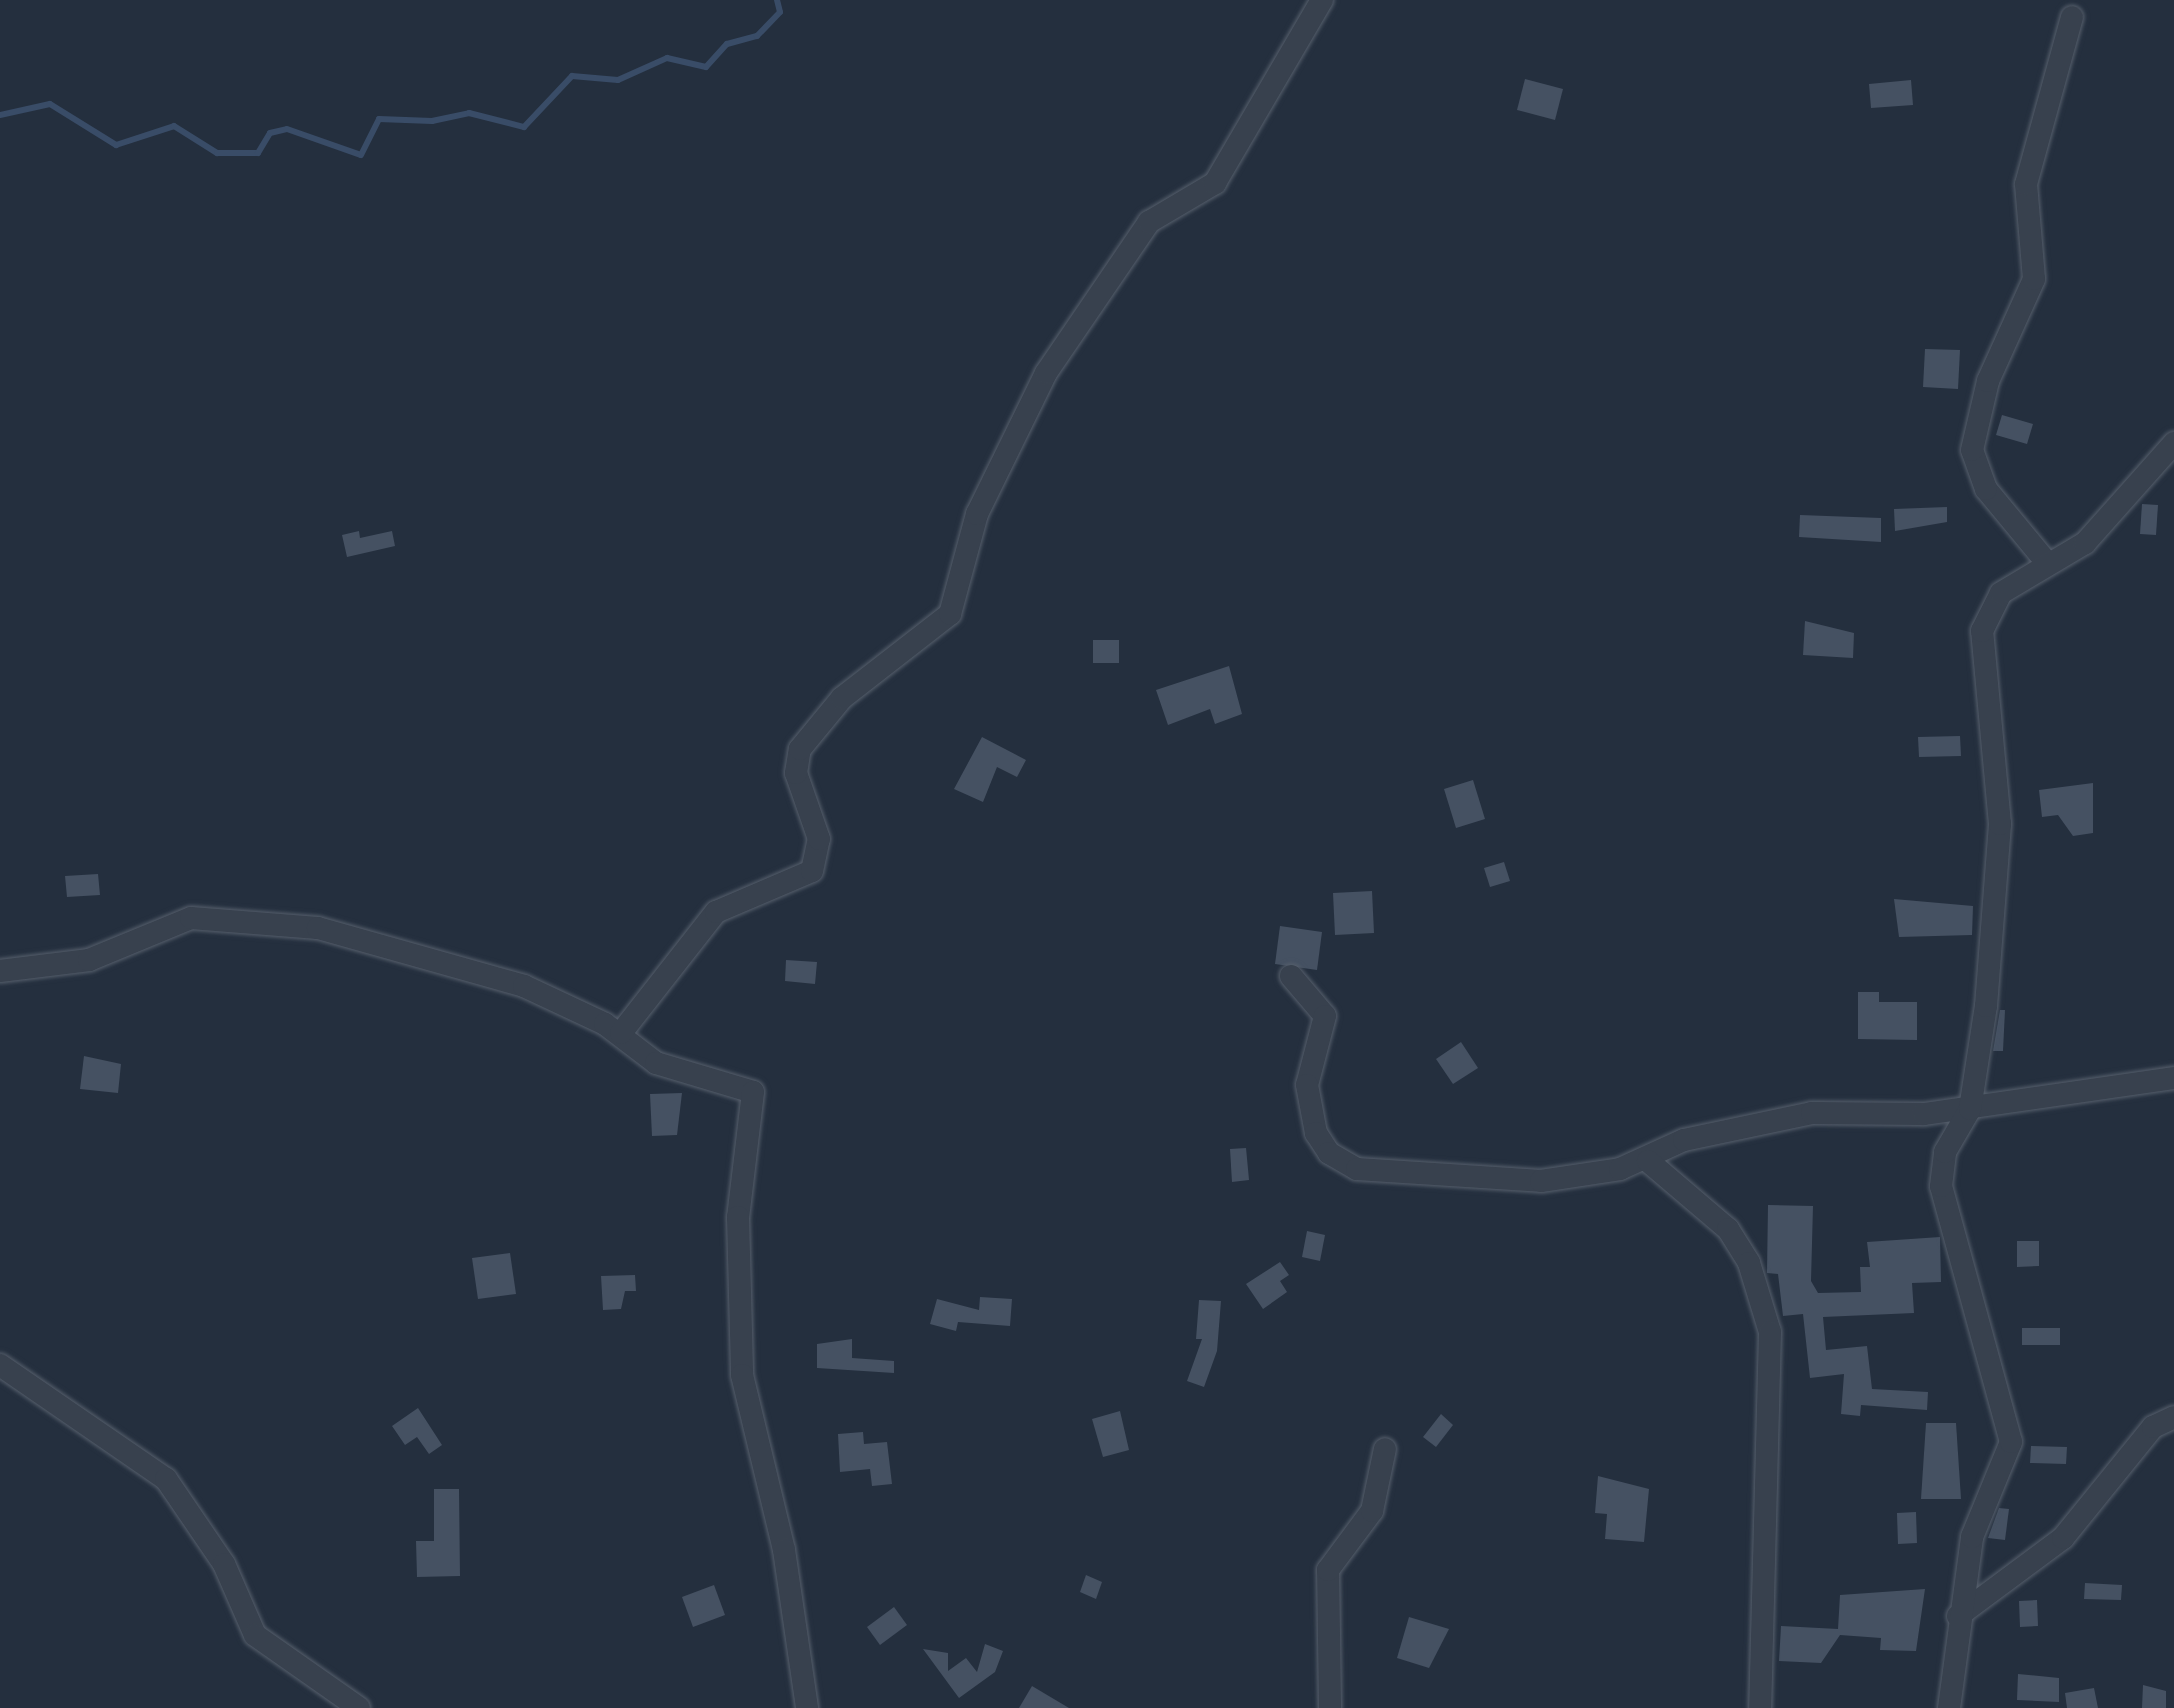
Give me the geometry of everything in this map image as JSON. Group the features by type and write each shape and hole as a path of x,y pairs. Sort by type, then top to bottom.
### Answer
{"street":[{"path":"621,1033 716,912 812,871 819,839 796,773 805,741 865,678 950,614 977,514 1046,373 1149,222 1215,183 1322,0"},
{"path":"2048,564 1986,489 1972,450 1988,381 2034,279 2026,184 2072,17"},
{"path":"1949,1708 1958,1616 1976,1522 2011,1442 1943,1200 1945,1152 1970,1109 1986,1006 2000,824 1982,631 2001,593 2095,534 2174,443"},
{"path":"0,971 89,960 179,922 225,917 364,938 524,986 621,1033 656,1063 753,1092 738,1217 742,1375 784,1550 807,1708"},
{"path":"1291,976 1325,1012 1308,1106 1326,1149 1348,1167 1526,1183 1648,1161 1684,1140 1812,1113 1970,1109 2174,1078"},
{"path":"1648,1161 1728,1229 1749,1263 1770,1332 1760,1708"},
{"path":"0,1365 166,1479 224,1564 255,1635 359,1708"},
{"path":"1958,1616 2052,1549 2113,1486 2153,1427 2174,1417"},
{"path":"1330,1708 1328,1570 1372,1511 1385,1449"}],"building":[{"path":"1525,79 1563,89 1555,120 1517,110"},
{"path":"1911,80 1913,105 1871,108 1869,84"},
{"path":"1925,349 1960,350 1958,389 1923,387"},
{"path":"2002,415 2033,424 2027,444 1996,435"},
{"path":"2142,504 2158,505 2156,535 2140,534"},
{"path":"1947,507 1947,522 1895,531 1894,509"},
{"path":"1800,515 1881,518 1881,542 1799,537"},
{"path":"359,531 360,538 392,531 395,546 347,557 342,535"},
{"path":"1805,621 1854,633 1853,658 1803,655"},
{"path":"1093,640 1119,640 1119,663 1093,663"},
{"path":"1229,666 1242,714 1215,724 1210,709 1168,725 1156,690"},
{"path":"1960,736 1961,756 1919,757 1918,737"},
{"path":"982,737 1026,760 1017,777 997,767 983,802 954,789"},
{"path":"1473,780 1485,819 1456,828 1444,789"},
{"path":"2093,783 2093,833 2073,836 2058,815 2042,817 2039,790"},
{"path":"1504,862 1510,881 1490,887 1484,868"},
{"path":"98,874 100,895 67,897 65,876"},
{"path":"1372,891 1374,933 1335,935 1333,893"},
{"path":"1894,899 1973,906 1972,935 1899,937"},
{"path":"1280,926 1322,932 1317,970 1275,964"},
{"path":"786,960 817,962 815,984 785,981"},
{"path":"1858,992 1879,992 1879,1002 1917,1002 1917,1040 1858,1039"},
{"path":"2000,1010 2005,1010 2003,1051 1993,1051"},
{"path":"1461,1042 1478,1068 1453,1084 1436,1059"},
{"path":"84,1056 121,1064 118,1093 80,1089"},
{"path":"682,1093 677,1135 652,1136 650,1094"},
{"path":"1246,1148 1249,1180 1232,1182 1230,1149"},
{"path":"1768,1205 1813,1206 1811,1281 1818,1293 1861,1292 1860,1267 1870,1267 1867,1242 1940,1237 1941,1282 1912,1283 1914,1313 1823,1317 1826,1350 1867,1346 1872,1389 1928,1392 1927,1410 1861,1405 1860,1416 1841,1414 1844,1374 1810,1378 1803,1314 1783,1316 1778,1274 1767,1273"},
{"path":"1307,1231 1325,1235 1320,1261 1302,1257"},
{"path":"2017,1241 2039,1241 2039,1266 2017,1267"},
{"path":"510,1253 516,1294 478,1299 472,1258"},
{"path":"1280,1262 1289,1275 1280,1281 1287,1292 1263,1309 1246,1284"},
{"path":"635,1275 636,1291 625,1291 621,1309 603,1310 601,1276"},
{"path":"980,1297 1012,1299 1010,1326 958,1322 956,1331 930,1324 937,1299 979,1310"},
{"path":"1199,1300 1221,1301 1217,1351 1204,1387 1187,1381 1202,1339 1196,1339"},
{"path":"2022,1328 2060,1328 2060,1345 2022,1345"},
{"path":"852,1339 852,1358 894,1361 894,1373 817,1368 817,1344"},
{"path":"418,1408 442,1445 429,1454 417,1437 405,1445 392,1426"},
{"path":"1120,1411 1129,1450 1103,1457 1092,1419"},
{"path":"1441,1414 1453,1425 1436,1447 1423,1437"},
{"path":"1926,1423 1956,1423 1961,1499 1921,1499"},
{"path":"863,1432 864,1444 887,1442 892,1484 872,1486 870,1469 840,1472 838,1434"},
{"path":"2031,1446 2067,1447 2066,1464 2030,1463"},
{"path":"1598,1476 1649,1489 1644,1542 1605,1539 1607,1514 1595,1513"},
{"path":"434,1489 459,1489 460,1576 417,1577 416,1541 434,1541"},
{"path":"1999,1508 2009,1509 2005,1540 1988,1538"},
{"path":"1916,1512 1917,1543 1898,1544 1897,1513"},
{"path":"1086,1575 1102,1582 1096,1599 1080,1592"},
{"path":"2085,1583 2122,1585 2121,1600 2084,1599"},
{"path":"714,1585 725,1615 693,1627 682,1597"},
{"path":"1925,1589 1916,1651 1880,1650 1881,1638 1840,1635 1821,1663 1779,1661 1781,1626 1838,1629 1840,1595"},
{"path":"2037,1600 2038,1626 2020,1627 2019,1601"},
{"path":"894,1607 907,1625 880,1645 867,1627"},
{"path":"1409,1617 1449,1629 1429,1668 1397,1658"},
{"path":"985,1644 1003,1651 995,1672 959,1698 923,1649 948,1653 948,1671 966,1658 977,1672"},
{"path":"2018,1674 2059,1678 2059,1702 2017,1700"},
{"path":"2143,1685 2166,1691 2166,1708 2142,1708"},
{"path":"1032,1686 1069,1708 1019,1708"},
{"path":"2094,1688 2098,1708 2067,1708 2065,1693"}],"waterway":[{"path":"0,115 50,104 116,145 174,126 217,153 258,153 270,133 287,129 361,155 379,119 432,121 469,113 524,127 572,76 618,80 667,58 706,67 727,44 757,36 780,12 777,0"}]}
